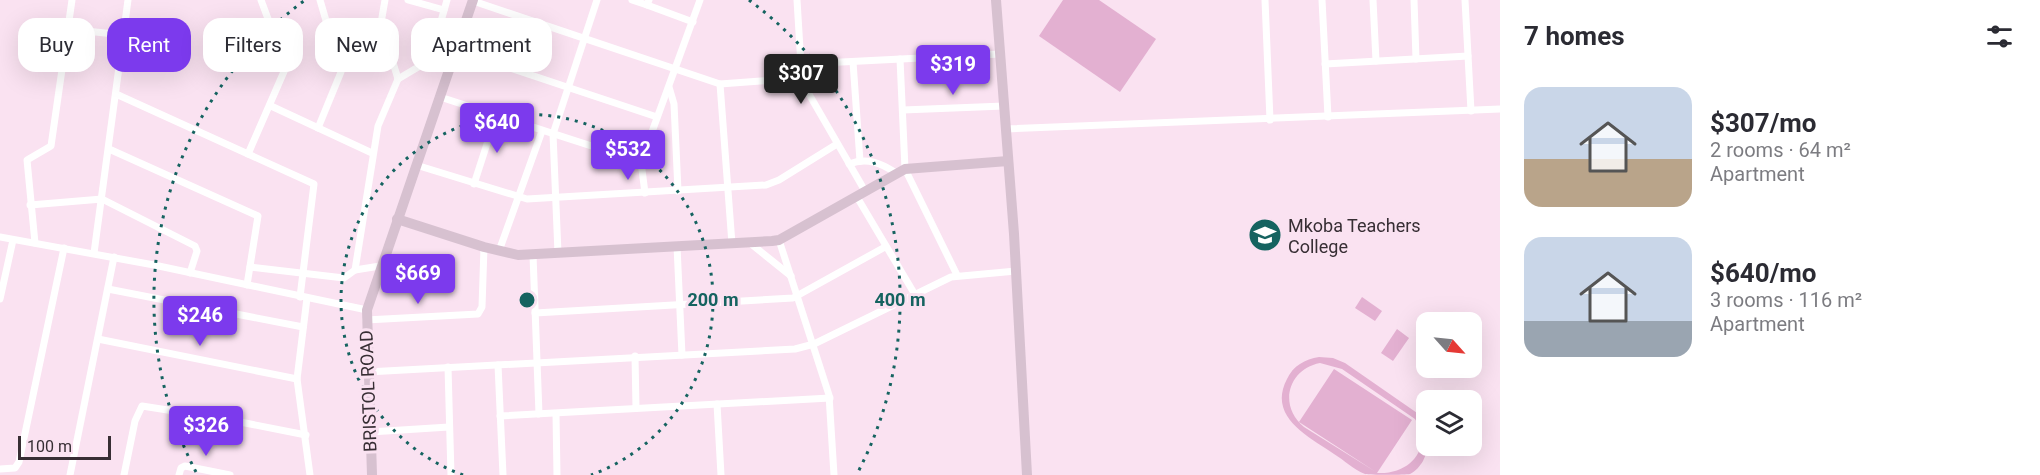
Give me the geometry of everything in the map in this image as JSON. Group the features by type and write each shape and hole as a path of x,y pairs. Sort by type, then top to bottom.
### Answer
{"street":[{"path":"69,18 72,0"},
{"path":"125,18 128,0"},
{"path":"248,154 271,106 286,65 261,0"},
{"path":"318,128 341,72 320,0"},
{"path":"385,0 381,23 398,79"},
{"path":"408,0 444,10"},
{"path":"356,270 372,153 380,122 398,79 429,60 447,0"},
{"path":"473,0 720,84 802,78"},
{"name":"BRISTOL ROAD","path":"467,18 473,0"},
{"path":"558,253 553,134 597,0"},
{"path":"632,0 648,3 693,22"},
{"path":"645,193 641,162 700,0"},
{"path":"797,0 802,78 849,164 885,247 914,293"},
{"path":"996,0 1016,271 1027,475"},
{"path":"1265,0 1270,120"},
{"path":"1322,0 1328,117"},
{"path":"1372,0 1376,61"},
{"path":"1414,0 1416,59"},
{"path":"1465,0 1471,111"},
{"path":"802,64 1000,54"},
{"path":"1325,64 1468,56"},
{"path":"900,59 903,110 901,171 957,275"},
{"path":"853,62 860,161"},
{"path":"35,243 27,160 51,146 62,72"},
{"path":"94,253 110,149 119,72"},
{"name":"BRISTOL ROAD","path":"372,475 366,315 380,266 449,72"},
{"path":"523,72 657,117"},
{"path":"720,84 732,244"},
{"path":"669,87 674,104 678,191"},
{"path":"116,94 314,185 303,272 303,327 297,379 310,475"},
{"path":"440,97 641,162"},
{"path":"271,106 372,153"},
{"path":"903,110 1004,106"},
{"path":"1006,129 1500,109"},
{"path":"474,184 496,116"},
{"path":"499,251 542,131"},
{"path":"416,165 518,198 555,199 728,189 774,183 837,144"},
{"path":"110,149 258,216 247,285"},
{"path":"397,219 499,251 533,255 750,243 779,240 901,171 1008,160"},
{"path":"849,164 860,161 879,163 901,171"},
{"path":"30,205 102,199 195,246 197,250 190,273"},
{"path":"0,237 94,253 247,285 366,315 478,314 482,307 484,247"},
{"path":"0,299 13,240"},
{"path":"779,240 799,296 830,398 834,475"},
{"path":"750,243 793,278"},
{"path":"677,246 682,355"},
{"path":"536,313 765,301 799,296 885,247"},
{"path":"0,469 15,468 19,462 64,248"},
{"path":"533,255 539,414"},
{"path":"70,475 114,257"},
{"path":"250,267 344,278 356,270 380,266"},
{"path":"367,372 635,356 786,350 814,344 914,293 957,275 1016,271"},
{"path":"108,289 303,327"},
{"path":"98,339 297,379"},
{"path":"635,356 636,408"},
{"path":"498,365 503,475"},
{"path":"448,368 451,475"},
{"path":"500,416 830,398"},
{"path":"717,404 721,475"},
{"path":"124,475 135,421 140,408 145,406 306,435"},
{"path":"556,414 557,475"},
{"path":"370,432 449,427"},
{"path":"179,475 181,468 185,466 230,475"}],"shaded area":[{"path":"1063,0 1099,0 1156,39 1120,92 1039,36"},
{"path":"1362,297 1382,311 1375,321 1355,308"},
{"path":"1397,329 1409,338 1393,361 1381,353"},
{"path":"1319,357 1333,358 1345,363 1416,412 1416,421 1342,369 1320,363 1300,373 1290,389 1291,409 1299,422 1334,369 1412,420 1377,473 1400,469 1416,456 1425,456 1416,470 1410,474 1365,474 1303,433 1286,415 1282,404 1282,392 1293,370 1304,361","holes":["1300,422 1376,472 1304,427"]}],"place":[{"name":"Mkoba Teachers College","path":"1265,235"}]}
